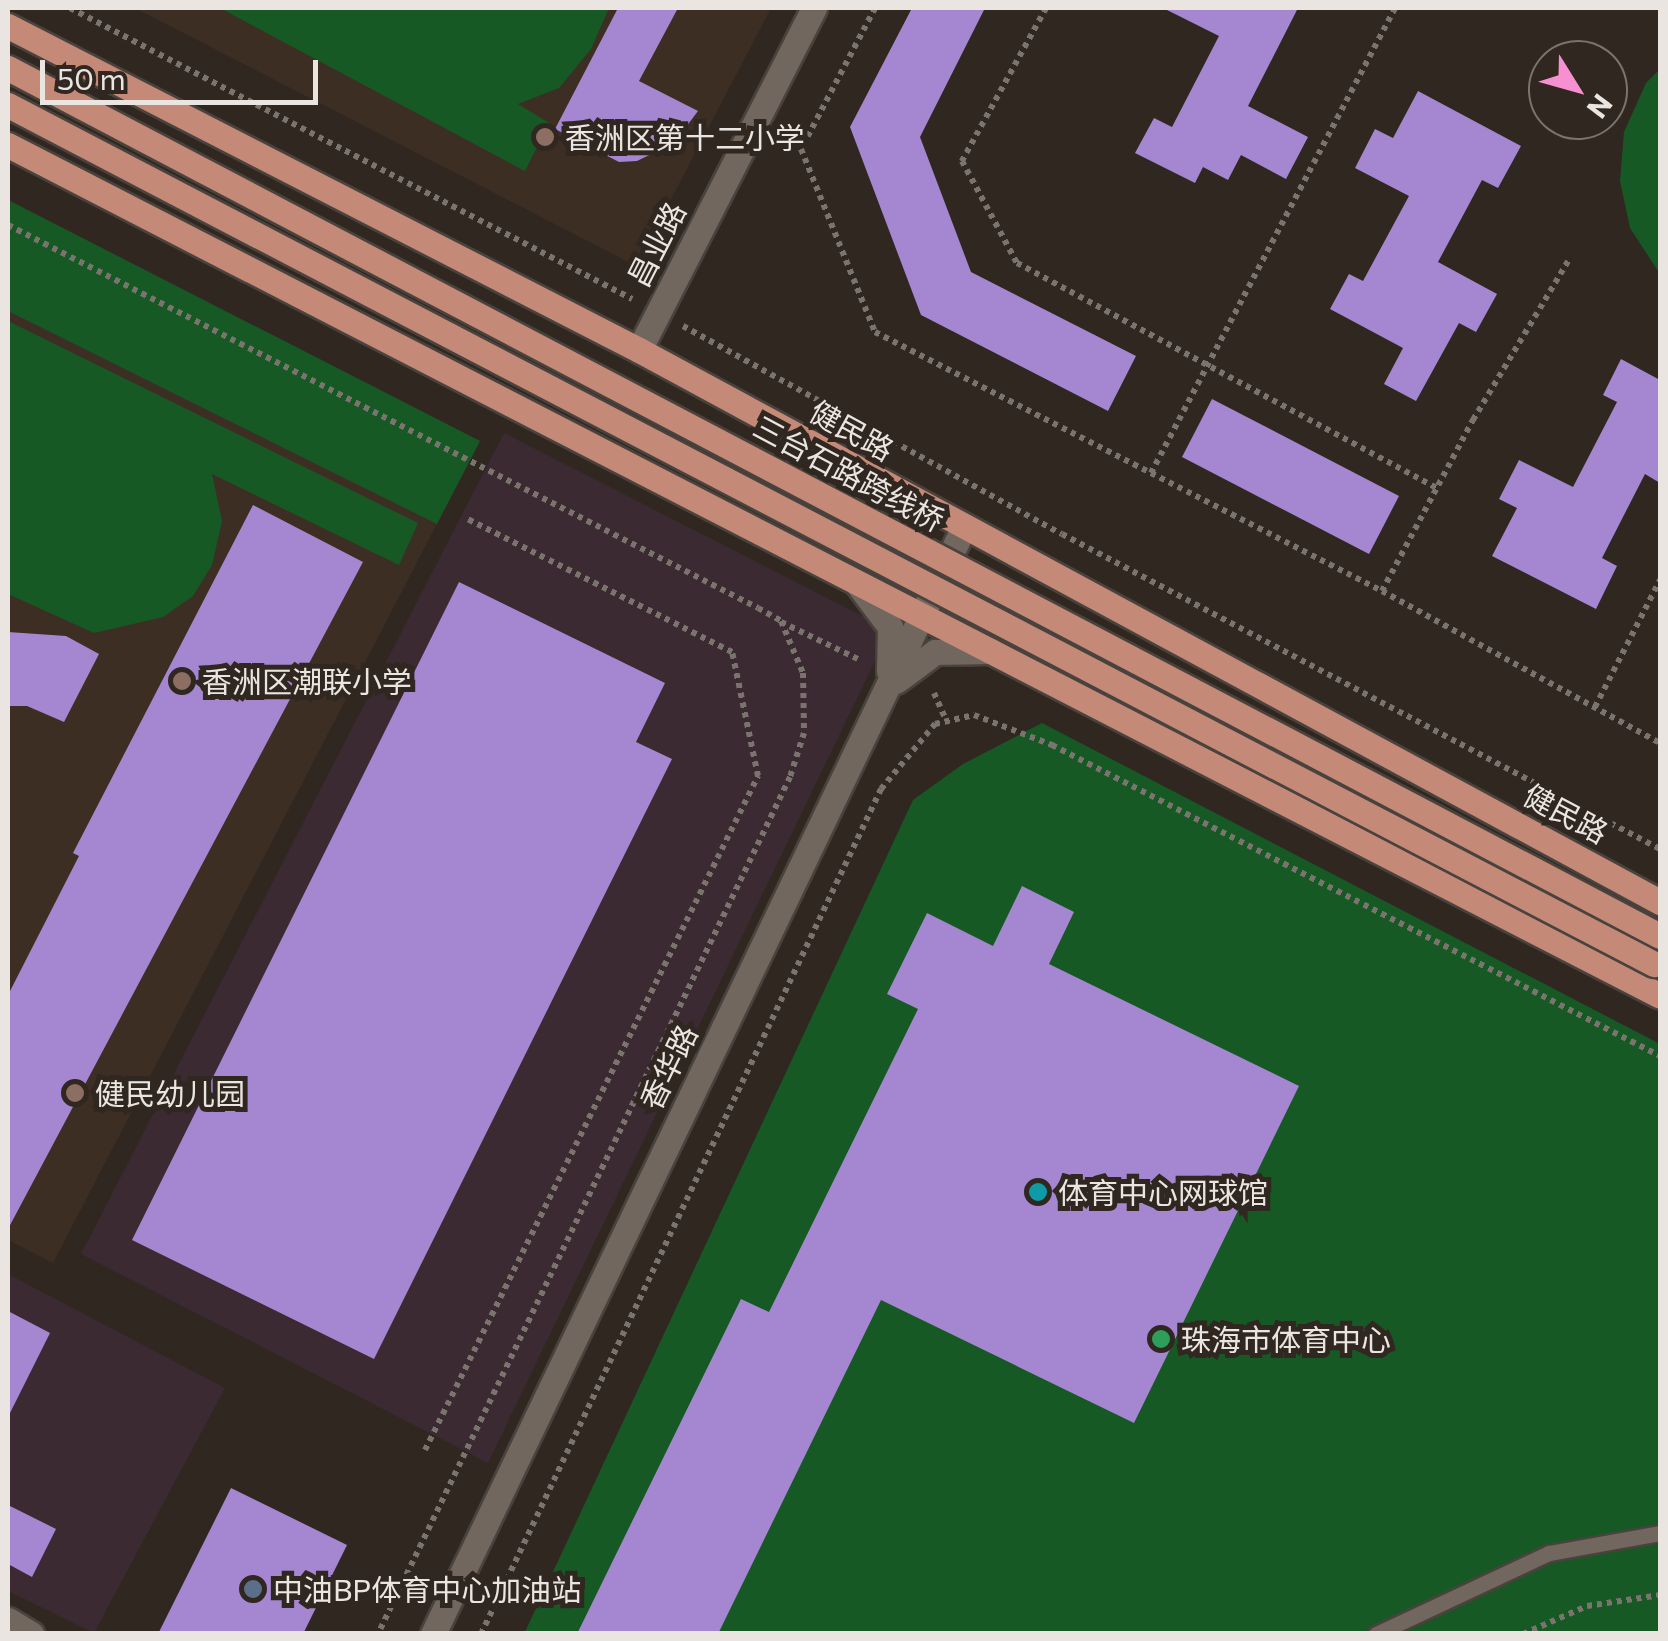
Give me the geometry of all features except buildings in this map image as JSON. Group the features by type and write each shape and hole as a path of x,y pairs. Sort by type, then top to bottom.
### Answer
{"main road":[{"name":"健民路","path":"8,26 639,350 1660,902"},
{"name":"三台石路跨线桥","path":"8,68 1660,936"},
{"name":"三台石路跨线桥","path":"8,106 1657,966"},
{"path":"8,146 1660,996"}],"street":[{"name":"昌业路","path":"639,350 814,8"},
{"name":"香华路","path":"432,1634 963,528"},
{"path":"851,578 890,627 891,662 880,700"},
{"path":"880,700 907,670 935,652 994,652"},
{"path":"8,1620 31,1634"}],"lane":[{"path":"1376,1634 1549,1553 1660,1534"}],"path":[{"path":"70,8 658,312 1062,534 1660,849"},
{"path":"875,8 801,149 875,332 1382,590 1660,743"},
{"path":"1046,8 962,161 1016,263 1436,488"},
{"path":"1151,473 1396,8"},
{"path":"8,225 758,608 781,621 803,673 804,733 790,777 378,1634"},
{"path":"1382,590 1436,488 1570,258"},
{"path":"426,1450 758,776 732,652 468,519"},
{"path":"1595,707 1660,580"},
{"path":"480,1634 881,789 934,724 974,715 1052,744 1660,1056"},
{"path":"1523,1634 1587,1606 1660,1595"}],"shaded area":[{"name":"香洲区第十二小学","path":"135,8 771,8 636,266"},
{"name":"香洲区潮联小学","path":"8,200 480,441 53,1263 8,1240"},
{"path":"504,433 890,630 488,1463 81,1254"},
{"path":"8,1274 225,1388 94,1633 8,1591"}],"green space":[{"path":"220,8 609,8 591,49 559,88 518,104 549,123 525,171"},
{"path":"1660,69 1660,274 1630,228 1620,181 1623,140 1628,140 1628,123 1646,83"},
{"path":"8,200 480,441 437,524 8,311"},
{"path":"8,321 418,523 399,565 212,474 222,521 212,565 193,596 163,617 94,633 8,594"},
{"name":"珠海市体育中心","path":"1042,723 1660,1044 1660,1633 524,1634 913,800 963,764"}],"place":[{"name":"香洲区第十二小学","path":"545,137"},
{"name":"香洲区潮联小学","path":"182,681"},
{"name":"健民幼儿园","path":"75,1093"},
{"name":"体育中心网球馆","path":"1038,1192"},
{"name":"珠海市体育中心","path":"1161,1339"},
{"name":"中油BP体育中心加油站","path":"253,1589"}]}
